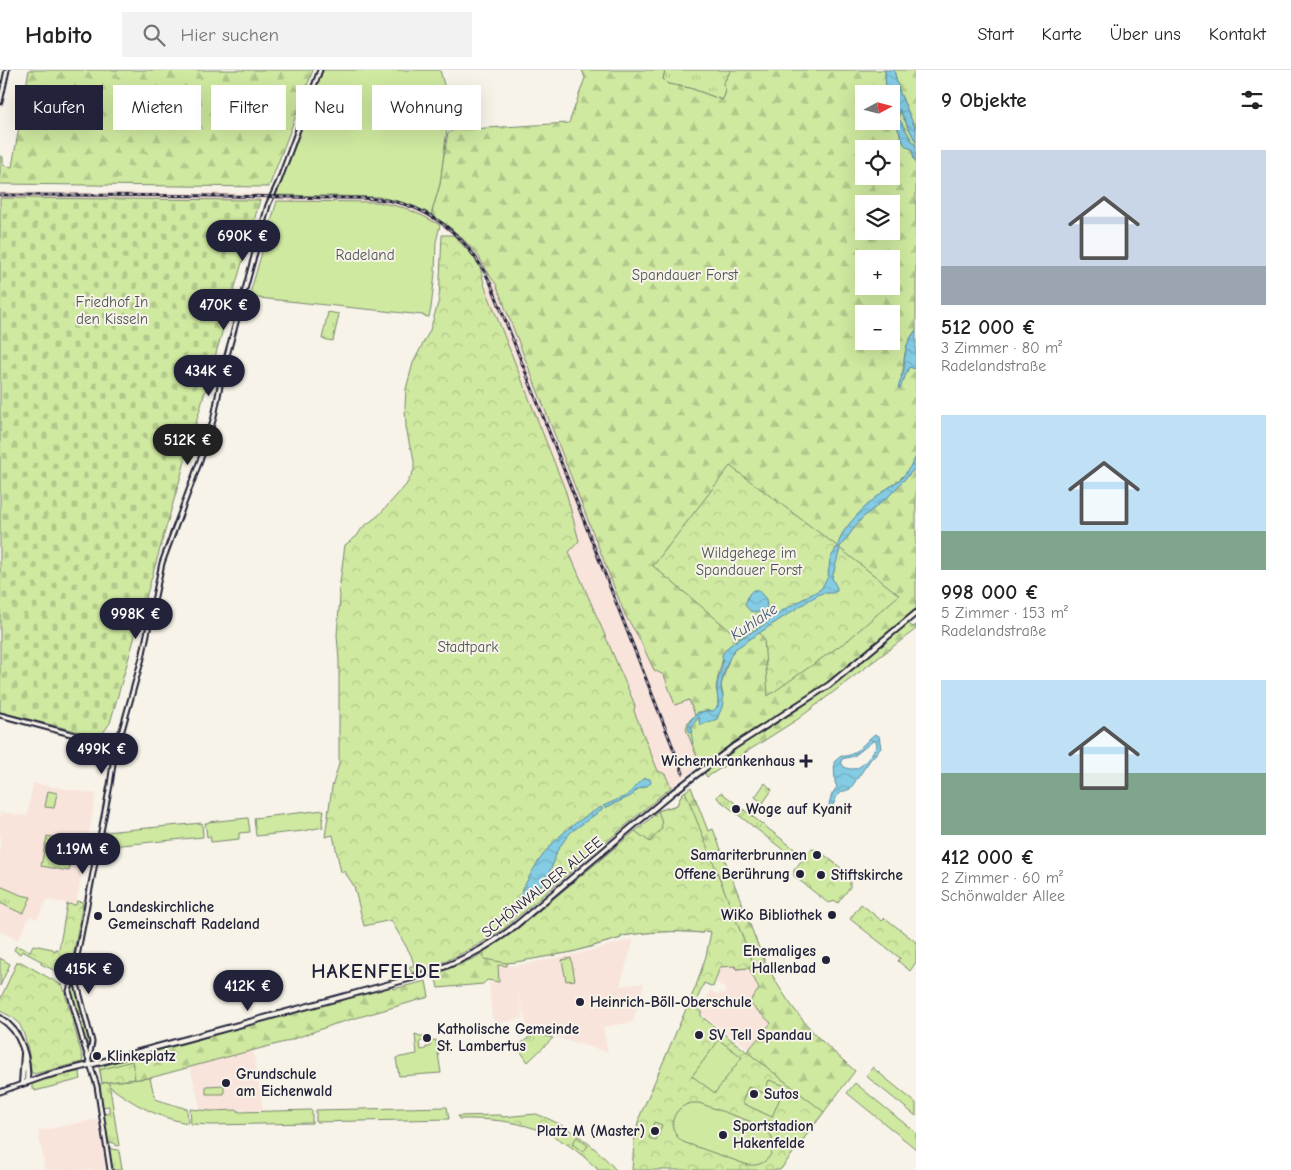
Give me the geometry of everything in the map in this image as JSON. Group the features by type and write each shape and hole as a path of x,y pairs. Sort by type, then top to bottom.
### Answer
{"main road":[{"name":"SCHÖNWALDER ALLEE","path":"25,1083 430,972 487,946 502,937 676,790 733,747 829,685 916,613"},
{"path":"0,1018 6,1021 16,1033 24,1054 27,1070 25,1083"}],"street":[{"path":"0,102 7,70"},
{"path":"110,1170 97,1086 69,991 113,764 112,745 122,730 142,658 162,563 205,447 214,417 224,366 269,202 284,168 320,70"},
{"path":"0,715 112,745"},
{"path":"73,977 77,984 92,1042 89,1058"},
{"path":"0,1092 25,1083"}],"shaded area":[{"path":"0,192 256,193 379,197 401,202 431,215 465,240 496,284 625,615 664,675 675,705 688,699 695,715 688,722 686,729 700,765 671,787 665,774 658,771 634,711 635,705 569,552 485,287 490,286 472,255 453,235 440,225 405,208 378,202 0,198"},
{"path":"33,783 96,794 76,905 47,900 37,919 30,916 18,940 0,932 0,812 27,816"},
{"name":"Heinrich-Böll-Oberschule","path":"634,939 620,986 644,983 633,1022 603,1027 608,1052 541,1033 529,1035 518,990 523,1018 498,1023 492,1018 489,983 499,982 498,965 514,966 573,955"},
{"path":"735,966 736,968 749,968 760,989 749,1003 771,1023 749,1049 701,1014 710,990 718,995 720,992 725,994 725,989 715,981 720,967"},
{"name":"Grundschule am Eichenwald","path":"253,1050 263,1110 201,1111 190,1067"},
{"path":"98,1119 106,1170 44,1170 38,1131"}],"green space":[{"path":"29,70 313,70 307,85 296,85 296,115 269,187 0,184 0,156 3,157 3,165 12,167 18,130 103,130 103,85 26,85"},
{"path":"320,70 440,70 444,85 372,85 372,130 447,130 440,184 431,215 401,202 379,197 273,195 297,130 362,130 362,85 314,85"},
{"name":"Spandauer Forst","path":"582,70 665,70 663,79 668,84 690,88 722,100 726,92 723,84 731,70 885,70 886,85 855,85 855,130 898,130 904,144 912,149 916,162 916,330 906,348 901,376 904,380 909,367 916,369 916,457 908,471 899,480 859,513 842,534 840,547 861,519 889,496 916,467 916,616 908,623 913,627 916,625 916,629 798,719 707,777 700,765 686,729 688,722 695,715 689,700 675,705 664,675 654,670 638,636 625,615 496,284 469,245 431,215 440,184 448,133 454,130 481,130 481,128 569,123 585,78","holes":["762,626 735,649 730,656 721,685 723,695 717,719 701,725 700,718 698,718 691,727 698,712 713,711 718,706 716,689 718,676 727,648"]},
{"path":"665,70 731,70 723,84 726,92 722,100 690,88 668,84 663,79"},
{"path":"894,70 916,70 916,130 900,93 900,85 898,85"},
{"path":"900,111 916,142 916,147 900,121"},
{"name":"Friedhof In den Kisseln","path":"0,198 260,200 110,723 100,737 0,712"},
{"name":"Radeland","path":"277,201 378,202 405,208 440,225 436,242 435,273 429,317 249,297"},
{"name":"Stadtpark","path":"442,235 453,235 472,255 480,267 485,287 566,492 579,541 569,552 635,705 634,711 658,771 665,774 671,787 501,931 458,955 412,973 409,967 414,965 411,955 391,920 364,926 354,886 344,871 341,872 333,835 325,837 332,787 339,764 339,660 337,635 339,590 345,545 379,515 406,485 414,470 412,450 406,427 406,389 413,363 430,330 439,300"},
{"path":"328,312 339,314 333,341 322,339"},
{"name":"Wildgehege im Spandauer Forst","path":"730,466 899,595 848,640 768,696 764,639 755,627 739,638 653,566"},
{"path":"765,783 772,790 763,803 755,797"},
{"path":"691,787 708,831 713,829 761,953 776,981 793,1008 812,1031 855,1071 780,1170 745,1054 771,1023 749,1003 759,989 749,968 736,969 711,932 662,932 621,936 621,938 572,952 507,963 507,966 498,965 499,982 487,980 483,984 438,988 435,974 475,958 511,934 658,811 677,805 682,794"},
{"path":"48,791 57,793 54,808 45,807"},
{"path":"685,791 753,963 749,968 736,969 735,966 720,967 713,987 704,983 694,1006 701,1012 701,1016 824,1112 780,1170 632,1170 634,1143 639,1118 696,986 706,956 711,932 662,932 621,936 621,938 572,952 516,962 507,963 484,959 483,952 511,934 635,831 650,842 662,828 658,811 677,805"},
{"path":"720,793 801,854 796,860 718,799 717,797"},
{"path":"324,810 323,827 256,836 254,818"},
{"path":"248,818 250,832 239,833 239,839 211,842 210,836 207,837 205,823"},
{"path":"202,823 203,837 101,847 104,832"},
{"path":"47,836 74,841 73,846 71,846 73,847 72,852 70,852 68,859 71,860 70,865 68,865 70,866 69,871 41,866"},
{"path":"812,849 818,850 850,875 850,887 838,903 836,901 828,903 794,876 794,870"},
{"path":"0,886 31,897 24,912 21,913 0,903"},
{"path":"77,901 83,902 71,968 68,972 60,973 41,964 41,961 22,951 20,954 14,950 16,946 30,951 33,945 55,951 56,949 59,950 67,904 76,905"},
{"path":"861,904 882,921 885,918 916,942 916,962 910,971 898,961 900,958 850,919"},
{"path":"0,958 10,964 0,986"},
{"path":"571,958 575,980 566,981 562,960"},
{"path":"17,962 21,962 63,986 83,1059 82,1062 34,1074 31,1072 27,1045 20,1025 14,1018 0,1011 0,1000"},
{"path":"426,981 429,997 335,1024 285,1042 150,1078 102,1083 99,1067 391,986 393,989"},
{"path":"75,986 83,1014 78,1015 71,987"},
{"path":"85,1023 90,1042 86,1044 80,1024"},
{"path":"415,1034 424,1036 425,1041 419,1043 421,1050 430,1047 430,1041 436,1040 441,1073 399,1076 396,1058 417,1054"},
{"path":"535,1035 553,1038 528,1062 519,1049 519,1045"},
{"path":"719,1040 742,1057 715,1093 692,1076"},
{"path":"132,1061 135,1079 102,1083 100,1070"},
{"path":"873,1067 916,1103 916,1116 866,1076"},
{"path":"81,1069 81,1079 35,1091 35,1089 32,1089 32,1084 36,1083 36,1081"},
{"path":"150,1078 155,1099 187,1109 188,1123 166,1118 146,1109 127,1099 109,1086 109,1082"},
{"path":"769,1080 785,1086 772,1117 742,1103 748,1087 764,1093"},
{"path":"109,1082 119,1146 110,1142 110,1144 107,1141 103,1114 109,1113 109,1106 102,1107 99,1087 102,1083"},
{"path":"855,1083 916,1133 916,1149 847,1093"},
{"path":"224,1085 224,1094 206,1094 206,1086"},
{"name":"Sportstadion Hakenfelde","path":"691,1103 699,1103 763,1126 769,1132 772,1139 772,1152 763,1162 756,1165 748,1165 683,1142 674,1132 673,1120 679,1110"},
{"path":"447,1107 449,1119 316,1122 316,1110"},
{"path":"190,1109 211,1111 238,1110 239,1112 312,1110 312,1123 191,1124"},
{"path":"536,1114 559,1124 580,1137 599,1152 616,1170 598,1170 567,1144 534,1128 499,1121 459,1119 458,1116 501,1115 502,1117"},
{"name":"Platz M (Master)","path":"654,1122 662,1125 656,1141 649,1138"},
{"path":"577,1137 588,1146 583,1152 572,1144"},
{"path":"110,1147 111,1149 119,1150 122,1170 111,1170"}],"water":[{"path":"885,70 894,70 898,85 886,85"},
{"path":"900,93 916,130 916,142 900,111"},
{"path":"900,121 916,147 916,162 912,149 904,144 898,130"},
{"path":"916,330 916,369 909,367 900,388 898,388 905,366 907,345"},
{"path":"916,457 916,467 889,496 861,519 840,547 838,545 841,537 852,521 874,499 901,479"},
{"name":"Kuhlake","path":"837,547 840,549 832,578 837,591 822,593 811,599 735,649 728,661 723,677 721,688 723,704 717,719 701,725 700,718 698,718 691,727 693,732 690,733 688,728 694,716 700,712 713,711 718,706 717,686 722,666 722,655 727,648 762,626 778,613 821,589 828,577 830,559"},
{"path":"753,590 758,590 766,599 767,609 764,613 750,611 745,605 749,594"},
{"path":"875,734 879,736 881,748 870,760 850,789 837,796 832,807 830,807 832,794 837,787 834,762 841,756 851,755","holes":["873,741 876,741 877,746 864,764 855,769 844,767 841,762 842,759 854,756"]},
{"path":"644,778 650,779 651,783 638,789 631,796 605,808 603,806 628,795"},
{"path":"601,807 603,809 571,832 566,838 557,851 545,882 525,899 514,916 511,916 529,876 545,852 575,824"}],"waterway":[{"name":"Kuhlake","path":"691,732 693,744"}],"railway":[{"path":"0,195 177,195 388,200 428,214 450,230 469,249 491,284 683,773"}],"place":[{"name":"Wichernkrankenhaus","path":"806,761"},
{"name":"Woge auf Kyanit","path":"736,809"},
{"name":"Samariterbrunnen","path":"817,855"},
{"name":"Offene Berührung","path":"800,874"},
{"name":"Stiftskirche","path":"821,875"},
{"name":"WiKo Bibliothek","path":"832,915"},
{"name":"Landeskirchliche Gemeinschaft Radeland","path":"98,916"},
{"name":"Ehemaliges Hallenbad","path":"826,960"},
{"name":"Heinrich-Böll-Oberschule","path":"580,1002"},
{"name":"SV Tell Spandau","path":"699,1035"},
{"name":"Katholische Gemeinde St. Lambertus","path":"427,1038"},
{"name":"Klinkeplatz","path":"97,1056"},
{"name":"Grundschule am Eichenwald","path":"226,1083"},
{"name":"Sutos","path":"754,1094"},
{"name":"Platz M (Master)","path":"655,1131"},
{"name":"Sportstadion Hakenfelde","path":"723,1135"}],"district":[{"name":"HAKENFELDE","path":"376,971"}]}
